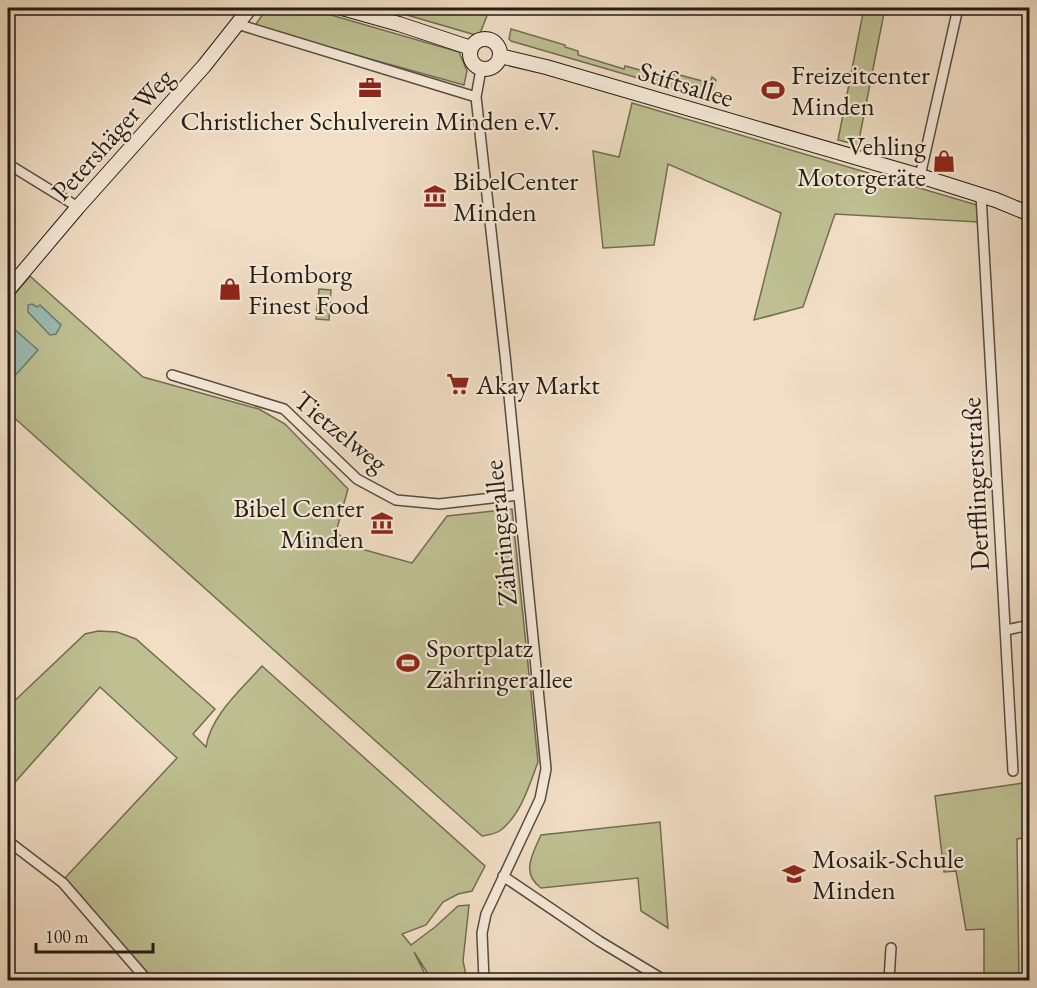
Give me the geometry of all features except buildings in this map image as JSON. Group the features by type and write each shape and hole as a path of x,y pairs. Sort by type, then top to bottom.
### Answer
{"main road":[{"name":"Petershäger Weg","path":"8,290 78,207 204,66 250,8"},
{"path":"342,8 471,48"},
{"path":"481,39 490,40 498,46 500,56 494,66 482,69 471,61 471,48 481,39"},
{"name":"Stiftsallee","path":"500,56 546,67 920,176 981,195 1029,214"}],"street":[{"path":"920,176 958,8"},
{"path":"237,24 476,97"},
{"name":"Zähringerallee","path":"482,69 476,97 546,769 540,799 486,914 482,933 484,981"},
{"path":"8,164 78,207"},
{"name":"Derfflingerstraße","path":"981,195 1013,771"},
{"name":"Tietzelweg","path":"172,375 284,409 357,479 396,500 439,504 519,495"},
{"path":"1006,630 1029,625"},
{"path":"8,841 63,883 147,981"},
{"path":"503,876 599,941 664,981"},
{"path":"889,981 891,948"}],"green space":[{"path":"267,8 314,8 459,52 467,71 464,85 254,27"},
{"path":"383,8 490,8 479,36"},
{"path":"864,8 885,8 858,145 838,140"},
{"path":"511,29 565,45 565,47 578,51 578,55 624,69 625,66 666,77 676,74 710,83 712,77 716,80 712,94 703,97 511,41 509,39"},
{"path":"632,103 977,205 978,222 835,214 803,307 754,320 781,213 668,164 654,245 603,248 593,151 619,157"},
{"name":"Sportplatz Zähringerallee","path":"30,276 143,377 259,409 285,424 348,489 336,532 354,547 412,563 447,516 512,509 538,762 519,808 501,830 482,836 10,414 8,416 8,302"},
{"path":"319,289 331,290 329,320 316,319"},
{"path":"98,631 117,632 136,639 215,709 193,734 206,747 209,735 220,714 262,666 485,866 472,891 458,894 443,902 426,925 402,934 411,945 458,906 469,905 463,961 467,980 432,980 414,952 428,980 154,980 64,879 177,758 100,687 8,790 8,707 85,634"},
{"path":"1029,782 1029,837 1017,839 1019,980 984,980 984,929 966,930 956,871 944,872 935,796"},
{"path":"660,822 668,928 641,911 638,878 541,888 531,876 530,863 541,835"}],"water":[{"path":"32,304 37,307 40,305 61,325 56,334 50,335 28,312 28,305"},
{"path":"12,327 38,350 12,379 8,379 8,332"}],"place":[{"name":"Christlicher Schulverein Minden e.V.","path":"370,88"},
{"name":"Freizeitcenter Minden","path":"773,90"},
{"name":"Vehling Motorgeräte","path":"944,161"},
{"name":"BibelCenter Minden","path":"435,196"},
{"name":"Homborg Finest Food","path":"230,289"},
{"name":"Akay Markt","path":"458,384"},
{"name":"Bibel Center Minden","path":"382,523"},
{"name":"Sportplatz Zähringerallee","path":"408,663"},
{"name":"Mosaik-Schule Minden","path":"794,874"}]}
